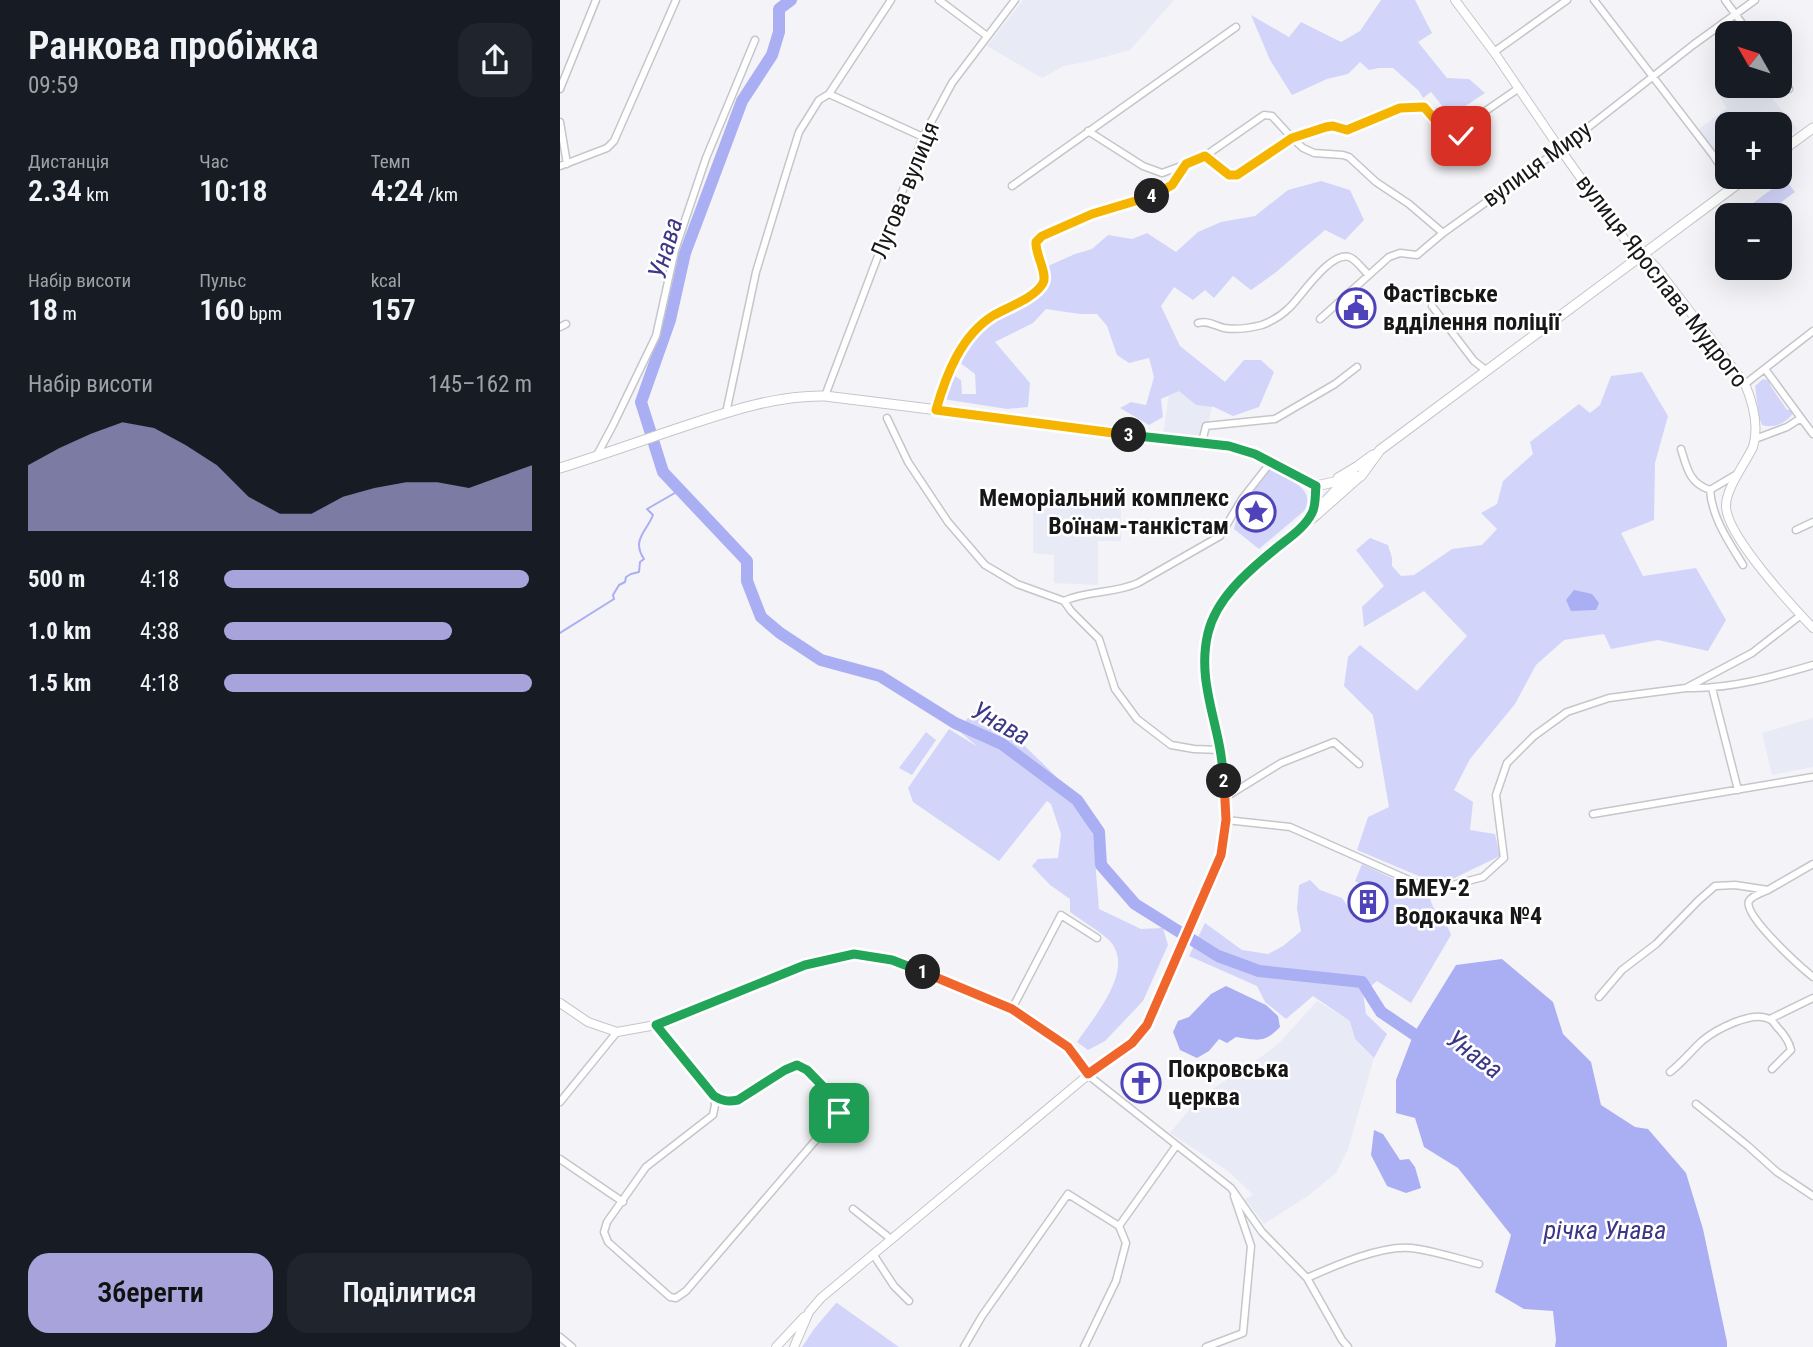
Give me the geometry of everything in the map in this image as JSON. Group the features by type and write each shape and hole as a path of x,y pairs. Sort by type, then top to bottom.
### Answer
{"main road":[{"path":"1792,143 1813,128"},
{"path":"560,468 726,413 780,399 825,396 1229,446 1255,454 1316,486 1342,480 1360,471 1380,450 1730,189"},
{"path":"1306,480 1342,480"}],"street":[{"path":"560,89 596,0"},
{"path":"560,122 564,165 607,148 614,141 676,0"},
{"path":"726,413 757,272 799,132 819,100 829,94 891,0"},
{"path":"939,0 987,36"},
{"name":"Лугова вулиця","path":"825,396 923,137 952,83 1015,0"},
{"name":"вулиця Ярослава Мудрого","path":"1455,0 1628,244 1640,257 1647,258 1656,267 1745,384 1753,407 1755,439 1728,497 1726,506 1730,522 1755,559 1813,628"},
{"path":"1494,52 1567,0"},
{"path":"1594,0 1715,158"},
{"path":"1725,0 1741,21"},
{"name":"вулиця Миру","path":"1320,319 1395,254 1417,255 1755,0"},
{"path":"1012,186 1236,27"},
{"path":"596,456 656,336 675,250 706,158 755,40"},
{"path":"1205,156 1229,175 1237,175 1292,138 1326,127 1347,130 1400,108 1419,106 1424,107 1446,132 1458,137 1464,134 1474,119 1519,88"},
{"path":"829,94 923,137"},
{"path":"1088,131 1143,166 1162,173 1205,156 1264,115 1272,116 1303,148 1314,153 1349,157 1376,182 1409,204 1443,233"},
{"path":"936,410 948,373 976,330 994,315 1033,293 1042,284 1044,276 1036,242 1042,236 1092,214 1158,194 1172,185 1186,164"},
{"path":"1198,323 1205,321 1220,327 1239,329 1262,325 1276,319 1290,308 1321,270 1345,257 1351,258 1369,275"},
{"path":"1432,306 1474,361 1486,371"},
{"path":"1745,384 1813,331"},
{"path":"1202,442 1205,427 1208,425 1275,419 1335,384 1357,367"},
{"path":"1765,369 1813,433"},
{"path":"887,418 914,472 948,522 985,565 1017,584 1064,601 1099,639 1115,689 1137,719 1171,745 1221,750"},
{"path":"1755,439 1787,427 1801,418"},
{"path":"1681,449 1691,477 1710,490 1716,516 1743,565"},
{"path":"1064,601 1084,594 1125,589 1220,536 1242,499 1271,462"},
{"path":"1710,490 1741,470"},
{"path":"1301,528 1360,471"},
{"path":"1301,528 1342,480"},
{"path":"776,1347 821,1298 1088,1074 1132,1043 1147,1025 1221,855 1226,797 1221,750 1206,691 1205,648 1208,631 1219,606 1240,581 1343,489 1342,480"},
{"path":"1313,511 1316,486"},
{"path":"1796,530 1813,522"},
{"path":"1686,688 1752,653 1801,615"},
{"path":"1226,820 1290,827 1437,892 1445,887 1483,877 1504,858 1496,795 1507,762 1534,736 1567,712 1609,698 1686,688 1712,688 1771,678 1813,665"},
{"path":"1712,688 1738,790"},
{"path":"1226,797 1281,763 1334,742 1359,764"},
{"path":"1593,814 1813,777"},
{"path":"1813,864 1750,900 1748,905 1751,913 1789,957 1813,977"},
{"path":"1599,997 1622,970 1656,944 1716,886 1735,885 1768,890"},
{"path":"1012,1009 1061,915 1097,938"},
{"path":"560,1003 588,1022 617,1032 656,1025 805,965 854,954 892,960 1012,1009 1068,1047 1088,1074 1231,1188 1262,1232 1307,1278 1348,1347"},
{"path":"1670,1072 1702,1042 1723,1028 1760,1017 1770,1019 1813,998"},
{"path":"1770,1019 1791,1047 1772,1069"},
{"path":"656,1025 714,1096 722,1101 738,1100 797,1065 807,1070 840,1107 839,1113 686,1292 676,1298 665,1294 608,1241 604,1232 607,1222 646,1167 713,1115 714,1096"},
{"path":"560,1102 617,1032"},
{"path":"1696,1104 1777,1172 1813,1196"},
{"path":"1119,1226 1176,1146"},
{"path":"560,1159 623,1202"},
{"path":"1206,1347 1243,1333 1251,1245 1231,1188"},
{"path":"964,1347 982,1316 1068,1194 1119,1226 1126,1243 1115,1281 1084,1347"},
{"path":"853,1209 891,1239"},
{"path":"1307,1278 1378,1252 1409,1248 1479,1264"},
{"path":"873,1254 894,1286 909,1301"},
{"path":"794,1347 809,1312"},
{"path":"560,1337 572,1347"}],"shaded area":[{"path":"1023,0 1174,0 1130,50 1064,66 1042,78 987,46"},
{"path":"1381,0 1415,0 1432,33 1418,42 1447,78 1469,79 1485,93 1461,109 1455,120 1431,92 1423,98 1419,91 1393,68 1369,70 1360,62 1348,74 1327,79 1292,95 1270,60 1251,15 1289,37 1301,22 1341,42 1360,31"},
{"path":"1720,98 1774,98 1783,112 1722,112 1727,108"},
{"path":"1715,117 1715,152 1699,129"},
{"path":"1321,181 1350,190 1364,220 1345,240 1325,230 1251,290 1233,276 1214,298 1205,290 1193,300 1174,287 1161,306 1180,346 1225,382 1244,360 1261,360 1274,372 1259,407 1233,416 1214,407 1196,405 1179,391 1161,399 1163,417 1149,425 1120,408 1131,402 1146,405 1154,377 1149,358 1129,363 1117,355 1107,326 1097,314 1046,309 1033,323 995,342 1030,383 1028,407 1007,409 943,399 952,374 961,380 962,394 976,394 975,374 959,362 974,337 1045,291 1048,266 1092,249 1108,235 1132,239 1147,233 1176,252 1198,232 1221,222 1255,216 1288,190"},
{"path":"1792,188 1795,192 1780,203 1753,203 1772,189"},
{"path":"1642,372 1668,416 1655,463 1654,520 1621,533 1643,576 1696,568 1726,620 1708,651 1658,640 1611,649 1604,634 1564,640 1536,665 1515,704 1470,759 1454,790 1473,802 1470,830 1495,834 1500,856 1440,885 1357,850 1368,817 1389,807 1373,715 1344,686 1348,657 1360,645 1417,691 1467,636 1424,591 1364,627 1362,607 1384,586 1356,550 1370,538 1388,545 1392,566 1401,576 1414,575 1452,549 1482,545 1497,529 1481,513 1497,504 1503,481 1533,454 1530,442 1579,404 1590,413 1600,405 1611,376"},
{"path":"1763,379 1771,381 1770,385 1787,410 1792,410 1793,413 1787,420 1775,426 1762,425 1759,417 1755,386"},
{"path":"1170,387 1214,398 1205,440 1163,434"},
{"path":"1269,469 1304,490 1307,503 1304,511 1259,549 1234,529 1238,512"},
{"path":"1033,495 1121,495 1121,541 1098,541 1098,585 1054,583 1054,555 1033,553"},
{"path":"976,710 1001,723 1070,790 1093,835 1099,909 1141,929 1163,928 1168,945 1143,1001 1105,1041 1088,1050 1077,1042 1108,995 1118,969 1118,957 1110,941 1070,912 1070,899 1050,885 1032,866 1038,859 1058,858 1061,834 1051,804 1047,801 999,861 913,802 908,788 949,729 978,747 959,731"},
{"path":"1813,718 1813,767 1772,775 1762,733"},
{"path":"926,732 936,740 912,775 899,768"},
{"path":"1362,864 1430,896 1433,907 1451,935 1411,1003 1377,981 1363,993 1366,1014 1387,1034 1374,1058 1355,1039 1350,1021 1313,996 1286,1019 1265,1002 1257,986 1189,956 1205,923 1242,950 1268,954 1283,946 1301,931 1297,909 1299,885 1310,880 1320,890 1342,898 1350,909 1376,922 1385,897 1355,881"},
{"path":"1317,1001 1351,1021 1355,1039 1374,1058 1348,1149 1336,1173 1308,1196 1264,1224 1245,1199 1253,1195 1244,1186 1228,1171 1170,1133 1198,1099 1264,1055 1282,1040"},
{"path":"837,1303 899,1347 802,1347"}],"water":[{"path":"1574,590 1592,594 1599,603 1596,610 1571,611 1566,600"},
{"name":"річка Унава","path":"1502,959 1553,1002 1563,1034 1591,1062 1601,1105 1635,1127 1648,1129 1686,1173 1703,1229 1727,1347 1555,1347 1553,1311 1524,1309 1495,1292 1511,1235 1458,1168 1424,1147 1415,1118 1396,1113 1396,1080 1414,1033 1456,965"},
{"path":"1226,986 1266,1005 1278,1016 1280,1027 1260,1040 1236,1037 1227,1043 1219,1039 1209,1051 1197,1058 1180,1050 1173,1032 1178,1021 1189,1017 1211,994"},
{"path":"1374,1130 1383,1134 1400,1160 1409,1159 1415,1167 1421,1188 1406,1193 1387,1186 1371,1155"}],"waterway":[{"name":"Унава","path":"791,0 779,9 779,32 772,55 742,101 685,253 670,320 641,402 663,472 747,561 747,581 761,617 821,660 880,676 955,723 1002,744 1077,800 1099,832 1101,865 1135,904 1218,956 1259,971 1362,982 1381,1012 1427,1043"},
{"path":"958,359 982,328"},
{"path":"560,633 614,599 613,595 619,585 625,582 626,577 639,572 640,562 644,559 639,546 641,536 653,515 647,509 680,490"}],"place":[{"name":"Фастівське вдділення поліції","path":"1356,308"},
{"name":"Меморіальний комплекс Воїнам-танкістам","path":"1256,512"},
{"name":"БМЕУ-2 Водокачка №4","path":"1368,902"},
{"name":"Покровська церква","path":"1141,1083"}],"route":[{"path":"839,1113 839,1103 807,1070 797,1065 738,1100 722,1101 714,1096 656,1025 805,965 854,954 892,960 1012,1009 1068,1047 1088,1074 1132,1043 1147,1025 1221,855 1226,797 1221,750 1206,691 1205,648 1208,631 1219,606 1240,581 1297,531 1313,511 1316,486 1255,454 1229,446 936,410 948,373 960,351 988,319 1017,304 1042,284 1044,276 1035,248 1036,242 1042,236 1092,214 1158,194 1172,185 1186,164 1205,156 1229,175 1237,175 1292,138 1326,127 1347,130 1400,108 1412,106 1424,107 1446,132 1454,137 1461,136"}]}
